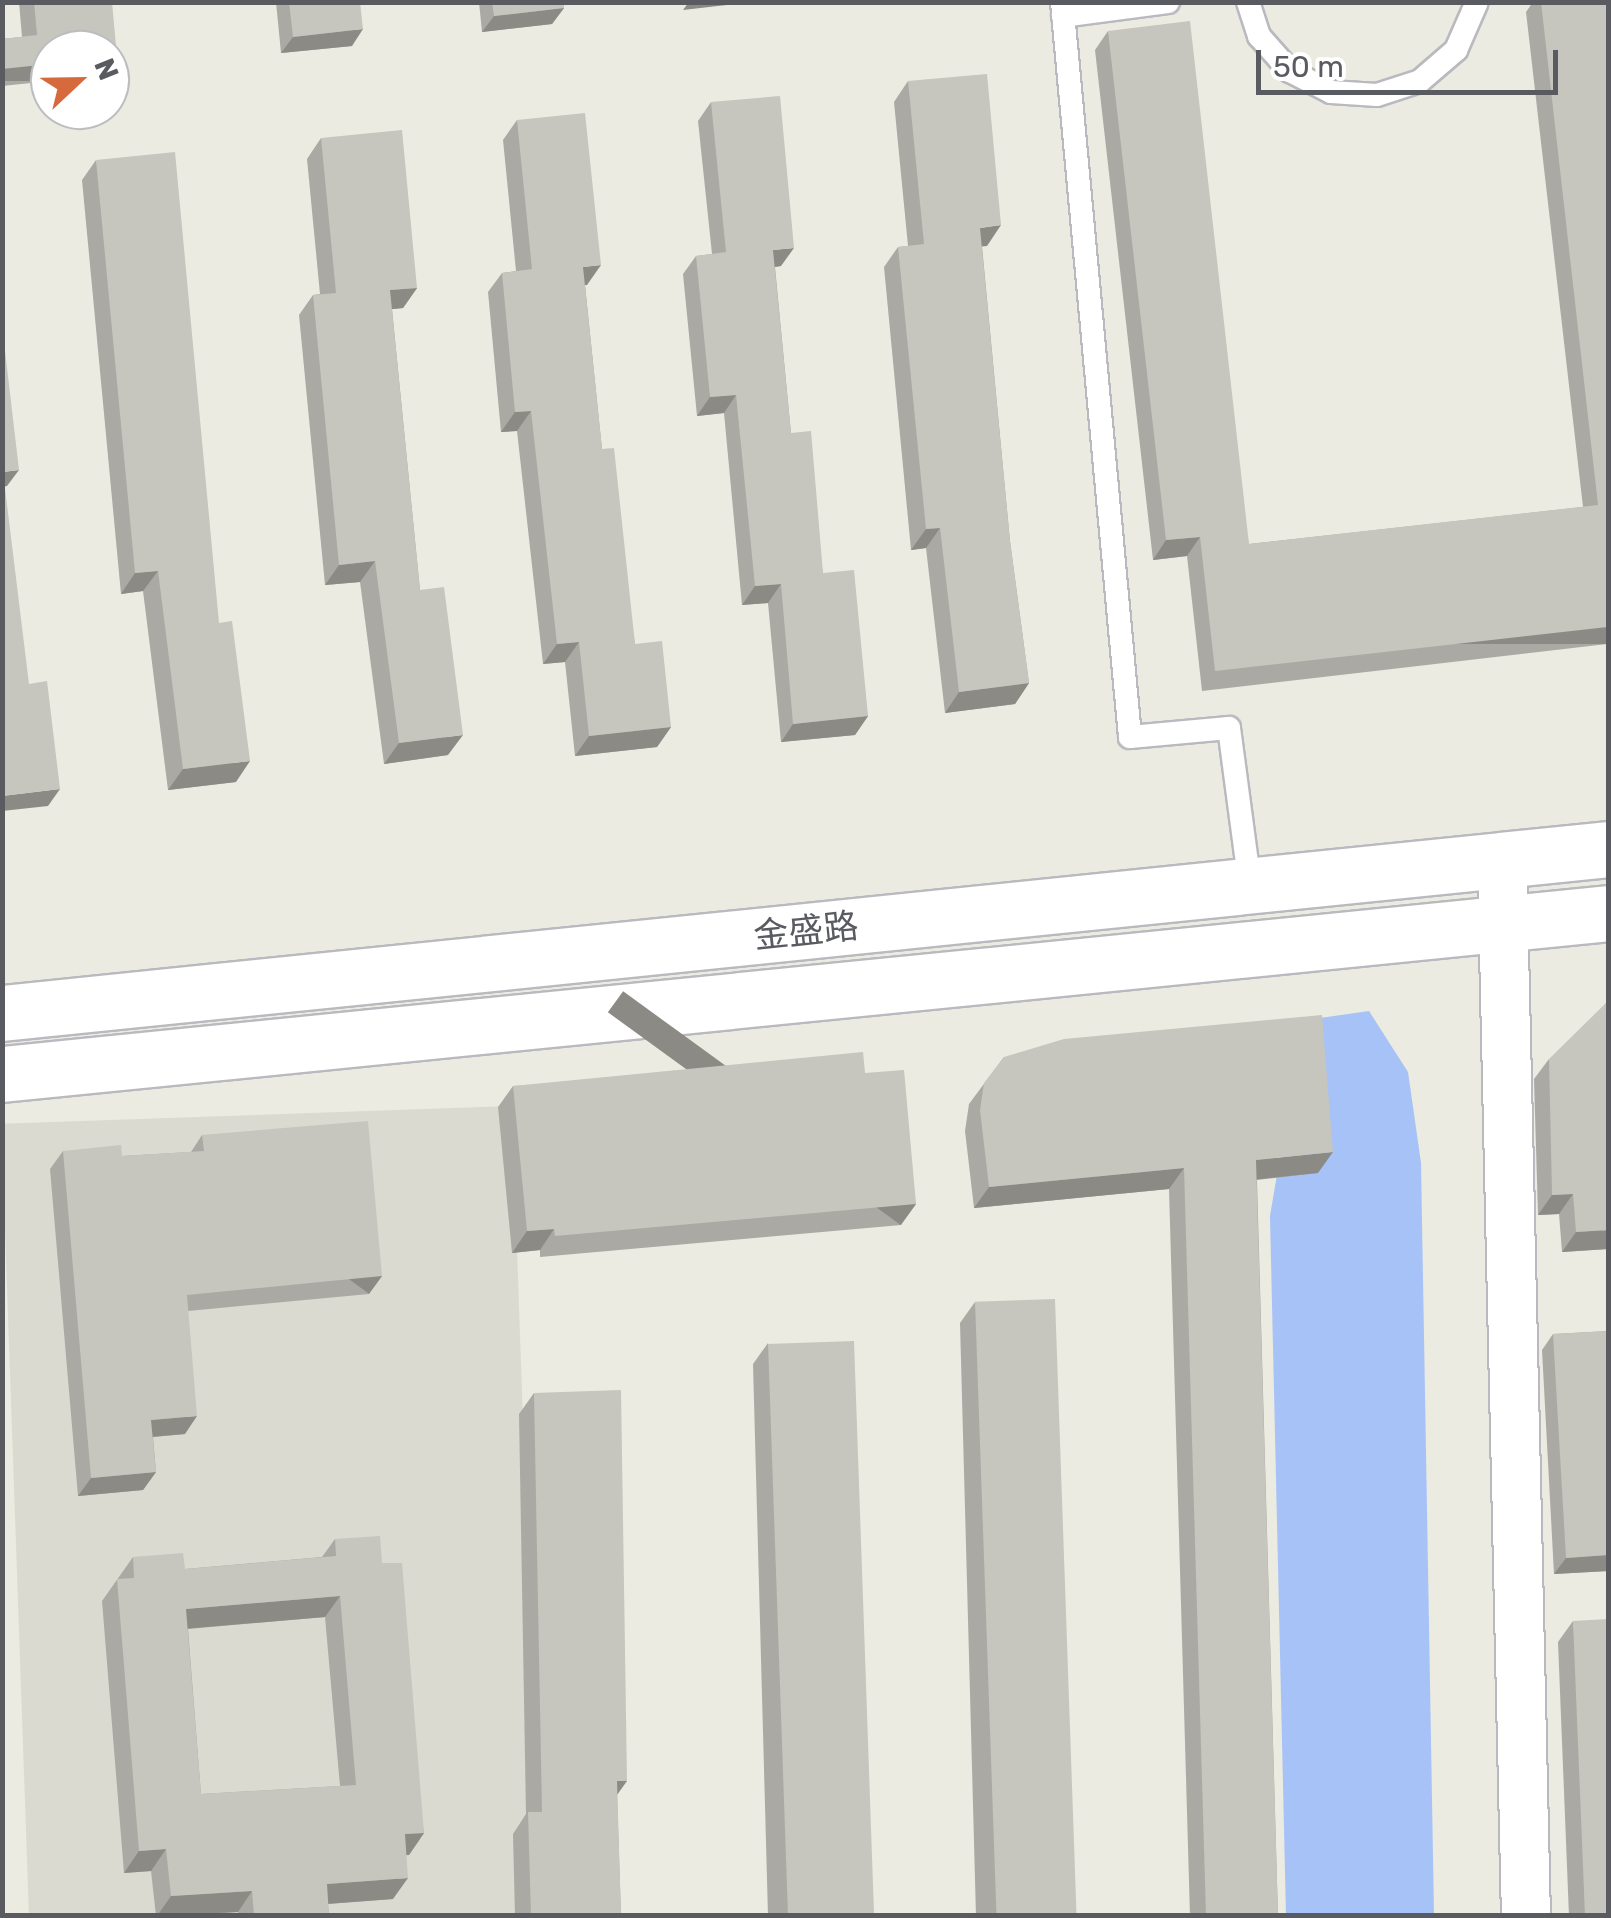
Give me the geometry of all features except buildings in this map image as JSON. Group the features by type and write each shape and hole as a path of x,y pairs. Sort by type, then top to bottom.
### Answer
{"street":[{"name":"金盛路","path":"2,1013 1608,849"},
{"path":"1502,860 1526,1916"},
{"name":"金盛路","path":"2,1074 1608,913"}],"lane":[{"path":"1168,2 1062,9 1130,738 1229,728 1250,886"},
{"path":"1248,2 1260,36 1290,71 1331,92 1377,96 1420,81 1456,50 1477,2"}],"shaded area":[{"path":"512,1106 540,1915 29,1916 2,1124"}],"water":[{"path":"1369,1011 1408,1072 1421,1163 1434,1915 1286,1916 1270,1216 1300,1039 1313,1019"}]}
